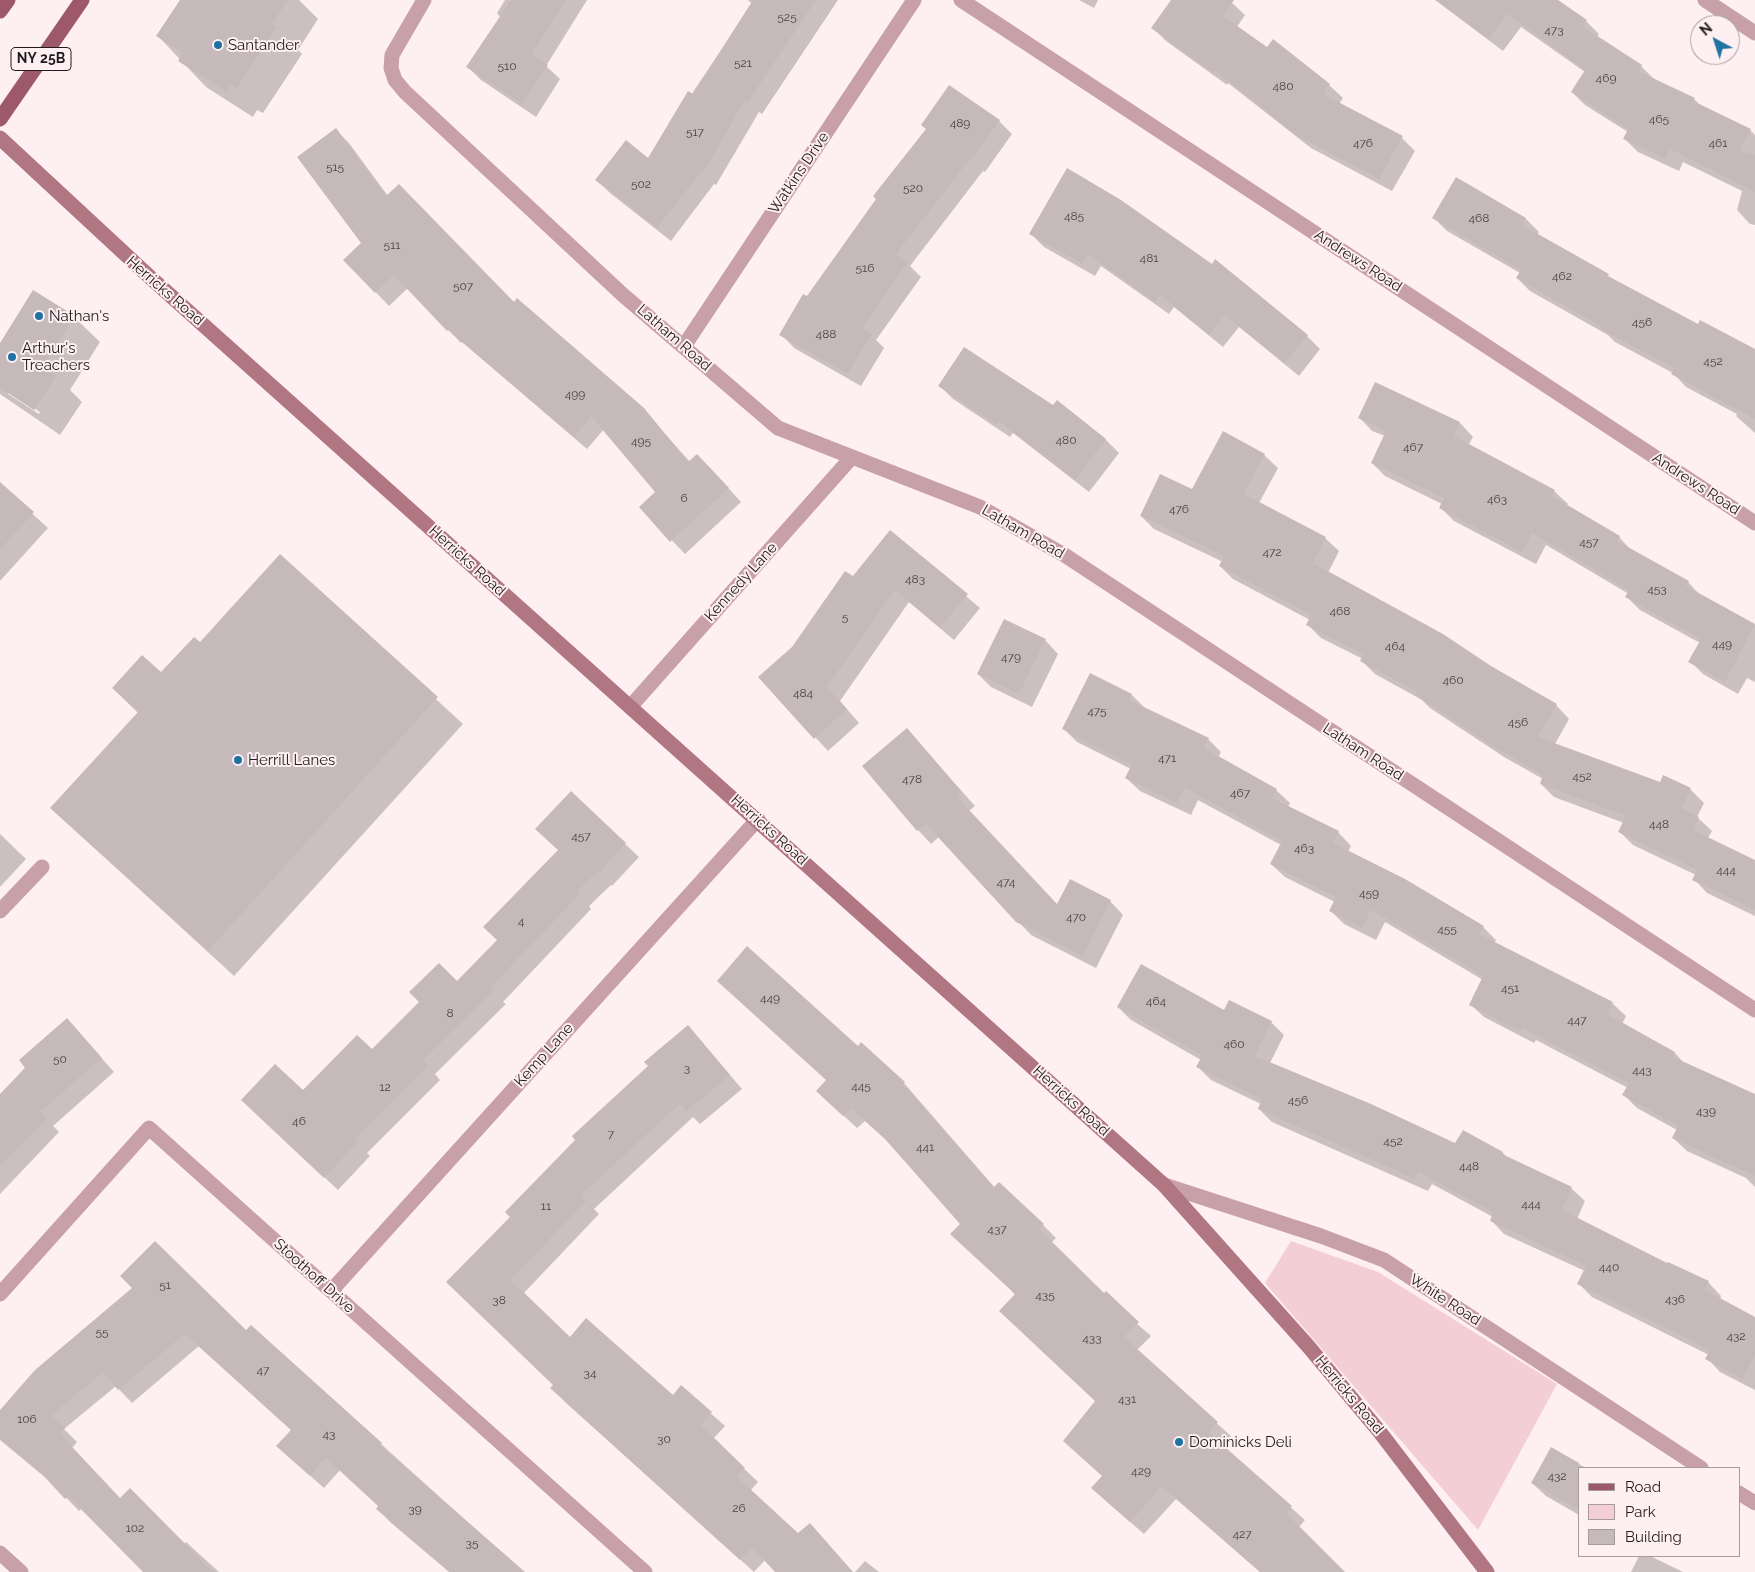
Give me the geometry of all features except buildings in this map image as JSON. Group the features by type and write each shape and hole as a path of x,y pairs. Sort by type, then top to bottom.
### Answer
{"main road":[{"path":"0,11 8,0"},
{"name":"NY 25B","path":"0,119 82,0"},
{"name":"Herricks Road","path":"0,138 66,202 630,707 758,819 1164,1185 1308,1346 1379,1431 1487,1572"}],"street":[{"name":"Latham Road","path":"424,0 392,55 391,68 395,80 405,92 623,295 778,428 980,507 1066,556 1755,1010"},
{"name":"Watkins Drive","path":"684,346 914,0"},
{"name":"Andrews Road","path":"961,0 1755,523"},
{"path":"1705,0 1755,33"},
{"name":"Kennedy Lane","path":"630,707 852,458"},
{"name":"Kemp Lane","path":"331,1291 758,819"},
{"path":"0,911 42,867"},
{"name":"Stoothoff Drive","path":"0,1294 149,1128 645,1572"},
{"name":"White Road","path":"1164,1185 1320,1236 1384,1260 1700,1467"},
{"path":"1740,1494 1755,1503"},
{"path":"0,1553 21,1572"}],"green space":[{"path":"1291,1241 1378,1272 1557,1384 1478,1530 1265,1283"}],"place":[{"name":"Santander","path":"218,45"},
{"name":"Nathan's","path":"39,316"},
{"name":"Arthur's Treachers","path":"12,357"},
{"name":"Herrill Lanes","path":"238,760"},
{"name":"Dominicks Deli","path":"1179,1442"}]}
